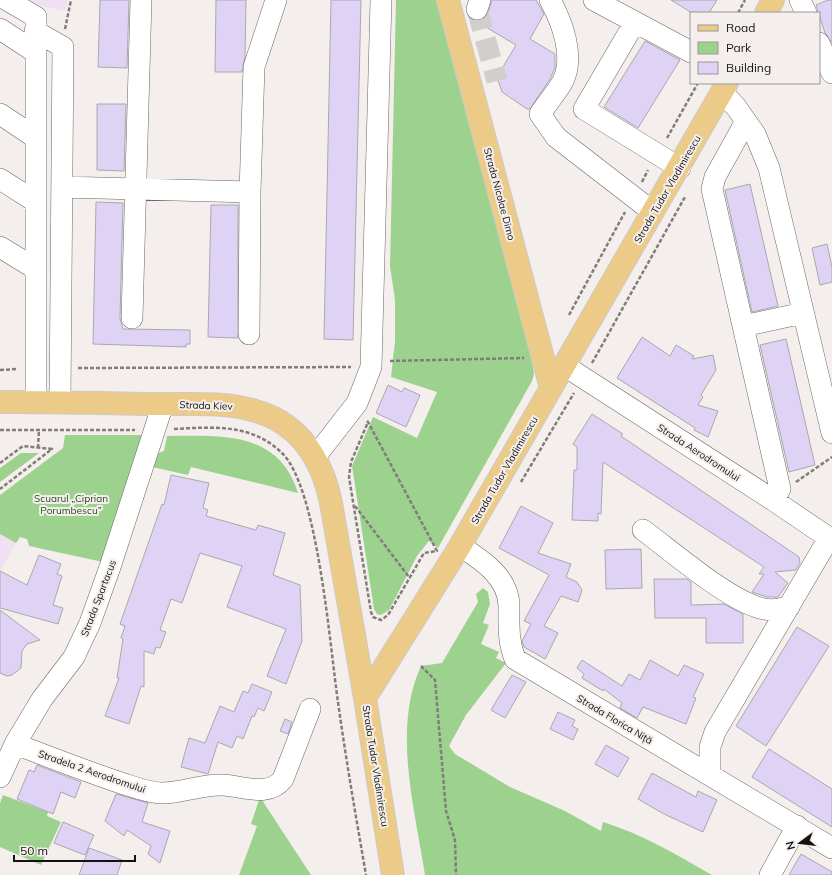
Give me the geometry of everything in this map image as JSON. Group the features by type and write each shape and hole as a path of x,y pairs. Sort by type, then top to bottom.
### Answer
{"main road":[{"name":"Strada Nicolae Dimo","path":"448,0 551,388"},
{"path":"767,12 773,0"},
{"name":"Strada Tudor Vladimirescu","path":"393,875 365,698 460,546 725,88"},
{"name":"Strada Kiev","path":"0,402 234,406 263,414 285,425 296,434 315,457 327,482 365,698"}],"street":[{"path":"7,0 36,17 36,402"},
{"path":"132,318 137,189 141,0"},
{"path":"249,334 250,192 254,67 276,0"},
{"path":"315,457 357,403 371,367 381,0"},
{"path":"550,0 558,14 568,60 563,81 540,114 556,137 653,212"},
{"path":"594,0 690,51"},
{"path":"800,0 806,12"},
{"path":"635,22 584,109 680,168"},
{"path":"0,29 35,52"},
{"path":"35,31 63,47 60,402"},
{"path":"820,45 832,72"},
{"path":"725,88 756,134 769,168 832,433"},
{"path":"0,114 36,138"},
{"path":"746,121 715,177 712,189 780,489 774,500"},
{"path":"0,179 36,202"},
{"path":"62,187 250,192"},
{"path":"0,247 36,269"},
{"path":"743,326 803,313"},
{"name":"Strada Aerodromului","path":"565,366 774,500 831,539"},
{"name":"Strada Spartacus","path":"0,777 15,744 42,699 74,656 90,623 156,430 163,404"},
{"path":"643,530 720,587 743,600 765,609 775,610 789,607"},
{"path":"710,775 710,747 715,732 831,539"},
{"name":"Strada Florica Niță","path":"460,546 499,577 507,590 510,646 515,659 832,848"},
{"name":"Stradela 2 Aerodromului","path":"15,744 98,775 152,792 162,793 207,786 268,790 279,784 283,779 310,709"},
{"path":"770,875 797,826"}],"path":[{"path":"63,47 63,35 71,0"},
{"path":"739,12 745,0"},
{"path":"566,320 633,196 658,155 697,84"},
{"path":"520,484 584,377 685,196"},
{"path":"60,368 371,367 391,361 544,358"},
{"path":"0,370 36,369"},
{"path":"357,403 368,422 436,551 424,553 386,618 377,620 371,612 350,470 368,422"},
{"path":"0,430 156,430 224,427 248,433 264,441 282,454 296,473 308,510 319,567 338,702 366,875"},
{"path":"38,430 38,448"},
{"path":"0,463 23,446 52,449 0,489"},
{"path":"795,483 832,457"},
{"path":"354,505 409,577"},
{"path":"422,666 435,680 446,811 455,840 456,875"}],"shaded area":[{"path":"21,0 68,0 65,11 32,4"},
{"path":"0,534 16,543 0,571"}],"green space":[{"path":"396,0 438,0 531,355 534,374 532,381 438,548 429,541 417,556 389,610 381,615 377,614 374,609 352,466 373,417 417,438 437,392 391,377 395,341 395,300 390,266"},
{"name":"Scuarul „Ciprian Porumbescu”","path":"65,435 149,435 103,562 29,546 27,539 20,537 16,543 0,534 0,495 63,448"},
{"path":"167,436 227,437 262,447 277,458 289,472 298,493 191,467 188,475 152,467 155,454 164,451"},
{"name":"Scuarul „Ciprian Porumbescu”","path":"21,453 39,453 0,482 0,468"},
{"path":"483,588 488,592 490,604 483,623 489,625 481,644 499,652 496,658 506,663 466,715 449,746 455,754 510,787 565,811 601,831 603,822 617,827 659,846 712,875 425,875 408,769 408,716 412,690 421,666 442,663 478,602 476,594"},
{"path":"3,795 48,812 47,816 61,822 41,865 0,847 0,803"},
{"path":"260,797 311,875 239,875 257,826 251,824"}],"building":[{"path":"100,0 129,0 127,68 98,67"},
{"path":"216,0 246,0 245,56 242,72 215,72"},
{"path":"331,0 361,0 353,340 324,339"},
{"path":"492,0 536,0 544,14 530,39 555,54 555,68 550,79 530,109 527,109 502,92 497,77 516,45 484,26 482,19 488,13"},
{"path":"671,0 717,0 710,12 690,12"},
{"path":"832,0 832,43 825,33 820,17 820,12 818,12 816,5"},
{"path":"645,41 680,60 638,128 604,107"},
{"path":"97,104 126,104 124,171 97,170"},
{"path":"750,184 778,306 752,312 725,190"},
{"path":"96,202 123,203 120,318 123,329 190,330 190,344 186,344 186,347 93,344"},
{"path":"211,205 238,205 238,338 208,337"},
{"path":"827,244 832,267 832,282 820,285 812,248"},
{"path":"642,337 670,356 676,345 694,356 692,359 713,355 716,370 701,395 703,397 698,405 718,411 708,437 694,430 695,428 617,378"},
{"path":"786,339 815,465 789,472 760,345"},
{"path":"388,385 402,392 404,388 420,395 406,427 376,413"},
{"path":"592,414 623,434 621,436 799,557 800,563 796,570 775,572 788,583 778,597 767,597 752,592 764,574 759,574 764,567 603,462 601,514 598,513 598,521 572,520 574,470 577,470 577,447 573,444"},
{"path":"171,475 209,483 203,508 208,510 206,516 256,530 258,525 285,533 273,575 300,585 302,641 286,684 267,676 286,629 227,607 242,566 200,553 182,603 171,599 160,630 166,632 160,648 156,647 154,654 144,651 144,687 141,686 129,724 105,716 119,678 117,678 123,639 121,638 125,626 120,624 162,504 164,505"},
{"path":"521,506 553,523 538,553 571,564 566,577 577,582 582,590 578,602 561,596 544,626 558,633 545,659 524,647 522,641 531,624 524,621 549,575 499,548"},
{"path":"641,549 642,588 606,589 605,550"},
{"path":"39,555 61,564 57,574 62,576 53,605 63,608 58,624 0,608 0,571 27,585"},
{"path":"654,579 687,579 691,582 691,605 724,604 743,614 743,643 706,643 706,618 655,618"},
{"path":"0,610 40,640 27,644 22,651 21,668 12,675 7,676 0,673"},
{"path":"797,627 829,646 766,746 736,726"},
{"path":"582,660 622,686 629,674 640,680 650,660 678,676 684,665 704,674 693,697 696,698 686,724 643,707 637,718 620,708 622,703 604,689 603,691 582,678 584,674 577,668"},
{"path":"512,675 526,682 505,718 491,710"},
{"path":"252,684 272,692 264,711 258,708 254,717 252,716 243,739 237,736 232,748 218,742 208,774 181,767 189,738 205,743 220,706 234,712 243,691 248,693"},
{"path":"558,712 575,720 572,726 578,729 573,740 550,729"},
{"path":"285,719 292,722 288,734 280,731"},
{"path":"606,745 629,758 618,777 595,764"},
{"path":"769,749 832,789 832,827 752,777"},
{"path":"37,765 81,782 75,798 61,792 53,814 17,799 29,770 34,772"},
{"path":"652,773 696,797 698,791 717,800 703,832 664,814 638,799"},
{"path":"116,794 148,803 142,822 170,831 160,863 148,854 151,846 127,830 124,836 105,821"},
{"path":"63,822 94,835 85,855 54,843"},
{"path":"89,848 122,860 117,875 79,875"},
{"path":"801,854 832,872 832,875 789,875"}],"tunnel":[{"path":"477,9 497,81"}]}
